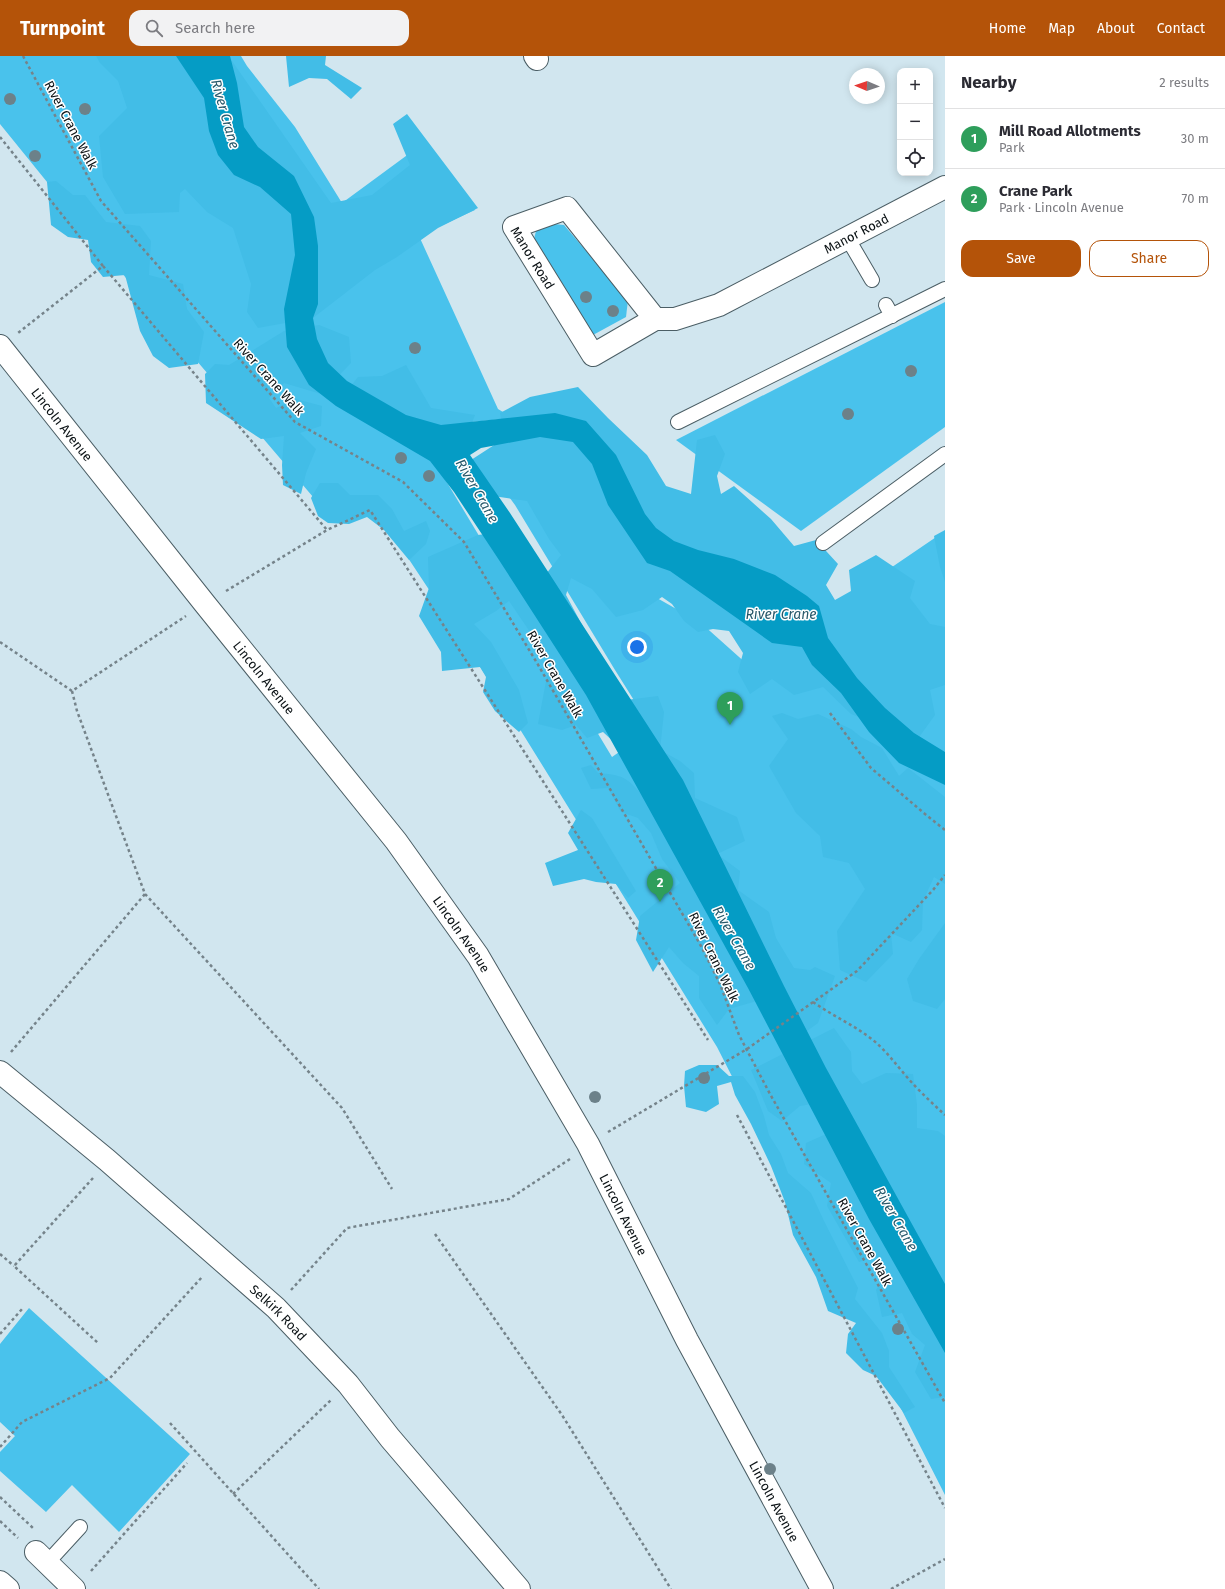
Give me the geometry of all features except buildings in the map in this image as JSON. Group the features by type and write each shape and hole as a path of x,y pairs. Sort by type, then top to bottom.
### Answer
{"main road":[{"name":"Manor Road","path":"655,319 567,208 514,227 593,355 655,319 675,319 719,305 848,239 945,187"},
{"name":"Lincoln Avenue","path":"0,346 396,841 474,949 588,1144 690,1346 822,1589"},
{"name":"Selkirk Road","path":"0,1072 107,1160 276,1308 348,1384 390,1438 519,1589"},
{"path":"41,1558 74,1589"},
{"path":"0,1582 8,1589"}],"lane":[{"path":"848,239 872,280"},
{"path":"678,422 889,310 945,290"},
{"path":"823,542 945,454"},
{"path":"41,1558 80,1527"}],"path":[{"name":"River Crane Walk","path":"23,56 101,201 294,422 403,482 464,542 537,663 701,946 720,984 739,1035 770,1094 945,1403"},
{"path":"0,137 103,266 327,530"},
{"path":"0,346 103,266"},
{"path":"72,691 205,604 327,530 370,510 708,1040"},
{"path":"0,642 72,691 76,712 145,894 342,1108 392,1189"},
{"path":"830,713 871,768 945,830"},
{"path":"276,1308 347,1228 509,1199 563,1165 588,1144 747,1049 857,971 933,890 945,875"},
{"path":"10,1052 145,894"},
{"path":"813,1002 872,1039 889,1054 907,1076 945,1115"},
{"path":"737,1115 945,1508"},
{"path":"14,1266 72,1203 107,1160"},
{"path":"435,1234 562,1415 671,1589"},
{"path":"0,1254 98,1343"},
{"path":"0,1447 22,1422 110,1378 220,1258"},
{"path":"0,1334 23,1308"},
{"path":"233,1494 348,1384"},
{"path":"170,1423 319,1589"},
{"path":"90,1573 187,1463"},
{"path":"0,1497 33,1528 41,1558"},
{"path":"891,1589 945,1559"}],"shaded area":[{"path":"0,56 241,56 247,66 295,127 342,203 425,142 475,210 419,236 498,409 513,418 441,425 407,416 612,757 652,729 515,505 487,467 657,598 701,623 748,665 945,531 945,1495 717,1047 500,697 371,502 331,518 103,251 0,124"},
{"path":"96,56 222,56 232,61 331,203 372,195 410,165 393,124 407,114 478,208 438,228 397,257 375,270 313,318 258,328 247,312 251,284 233,228 207,212 185,189 180,193 179,212 125,214 103,177 99,136 127,108 118,81 100,63"},
{"path":"286,56 326,56 325,65 362,88 351,99 327,79 309,78 289,87"},
{"path":"56,181 73,195 85,195 106,222 140,226 151,241 149,275 183,284 187,309 204,332 198,364 169,368 153,356 140,331 125,275 103,277 91,262 88,240 68,237 51,225 47,182"},
{"path":"554,224 564,225 628,300 626,317 593,335 532,247 536,231"},
{"path":"945,302 945,427 801,531 676,440"},
{"path":"319,325 349,337 351,363 321,394 284,383 269,398 276,408 296,399 322,406 321,426 300,433 316,449 306,473 301,494 283,485 282,465 284,436 261,439 206,403 205,374 215,364 229,365 284,331"},
{"path":"406,365 431,408 475,415 469,430 433,430 342,397 358,377 382,376"},
{"path":"578,387 647,455 666,486 691,494 697,440 715,435 725,454 717,476 721,494 734,486 771,519 794,546 816,540 838,564 826,585 835,600 851,591 849,570 876,555 915,581 910,598 930,624 945,627 945,685 930,690 935,715 917,740 851,714 823,687 794,695 772,679 750,694 738,672 743,653 729,631 713,629 698,632 684,621 672,604 662,597 643,610 616,617 592,589 571,578 566,595 596,651 626,700 658,696 664,712 660,750 680,761 694,773 695,798 737,817 745,841 717,854 740,871 738,890 769,912 776,938 794,968 810,970 815,967 835,976 818,1023 803,1034 617,745 603,732 587,738 576,725 562,730 538,724 549,665 528,629 509,601 496,611 474,624 491,642 519,690 528,723 519,732 495,711 483,692 486,677 480,667 442,671 441,652 419,616 429,588 428,557 478,535 514,530 546,574 561,555 549,539 527,501 493,496 471,460 505,438 500,413 530,397"},
{"path":"320,483 338,483 350,495 378,495 392,509 404,531 426,521 430,531 426,544 409,560 384,530 367,517 349,524 328,523 318,516 311,498"},
{"path":"945,530 945,582 940,567 934,536"},
{"path":"782,713 798,719 818,714 851,729 861,737 882,748 899,776 908,768 945,797 945,884 934,877 923,901 922,930 911,942 891,933 893,954 866,982 840,970 837,931 865,889 849,863 823,857 820,836 796,813 769,766 788,739 772,716"},
{"path":"591,765 598,773 624,778 643,796 757,1001 729,1009 717,1025 699,998 699,976 683,963 669,947 653,972 636,940 640,916 680,883 662,859 651,833 638,818 621,812 608,788 591,789 581,768"},
{"path":"581,810 592,818 636,891 628,898 616,884 584,879 553,886 545,863 578,850 568,833"},
{"path":"945,923 945,999 937,1009 913,1001 907,979 919,959"},
{"path":"834,1028 851,1052 852,1071 862,1084 886,1073 913,1074 917,1105 917,1128 938,1131 945,1136 945,1397 931,1399 915,1372 925,1345 912,1334 902,1313 882,1317 876,1290 887,1273 876,1257 859,1262 827,1206 831,1183 804,1164 806,1143 853,1122 818,1103 800,1106 782,1121 768,1111 751,1070"},
{"path":"699,1065 717,1065 729,1076 743,1076 755,1092 769,1135 781,1154 788,1173 811,1193 858,1288 855,1299 882,1333 889,1351 889,1367 915,1407 904,1413 876,1376 863,1370 846,1353 848,1334 856,1323 828,1311 816,1277 793,1235 785,1202 771,1166 735,1095 731,1082 717,1086 719,1104 706,1112 686,1107 684,1086 685,1071"},
{"path":"29,1308 190,1454 119,1532 72,1485 46,1512 0,1471 0,1452 15,1436 0,1422 0,1344"}],"water":[{"name":"River Crane","path":"176,56 230,56 237,83 244,127 258,147 294,176 314,217 318,246 318,304 313,318 317,339 328,363 347,381 406,415 441,425 555,413 586,421 616,455 645,514 656,528 674,541 698,550 734,559 775,575 807,596 819,606 828,638 857,678 885,708 914,733 945,752 945,785 899,763 869,732 841,693 812,665 802,647 772,643 670,571 647,563 608,505 592,464 573,442 540,437 481,448 470,455 510,513 683,780 826,1068 945,1284 945,1353 869,1219 748,988 586,695 499,560 454,492 430,461 336,406 309,385 287,347 284,309 295,255 291,214 260,187 234,175 218,155 209,131 204,98"}],"place":[{"name":"Mill Road Allotments","path":"730,725"},
{"name":"Crane Park","path":"660,902"}]}
